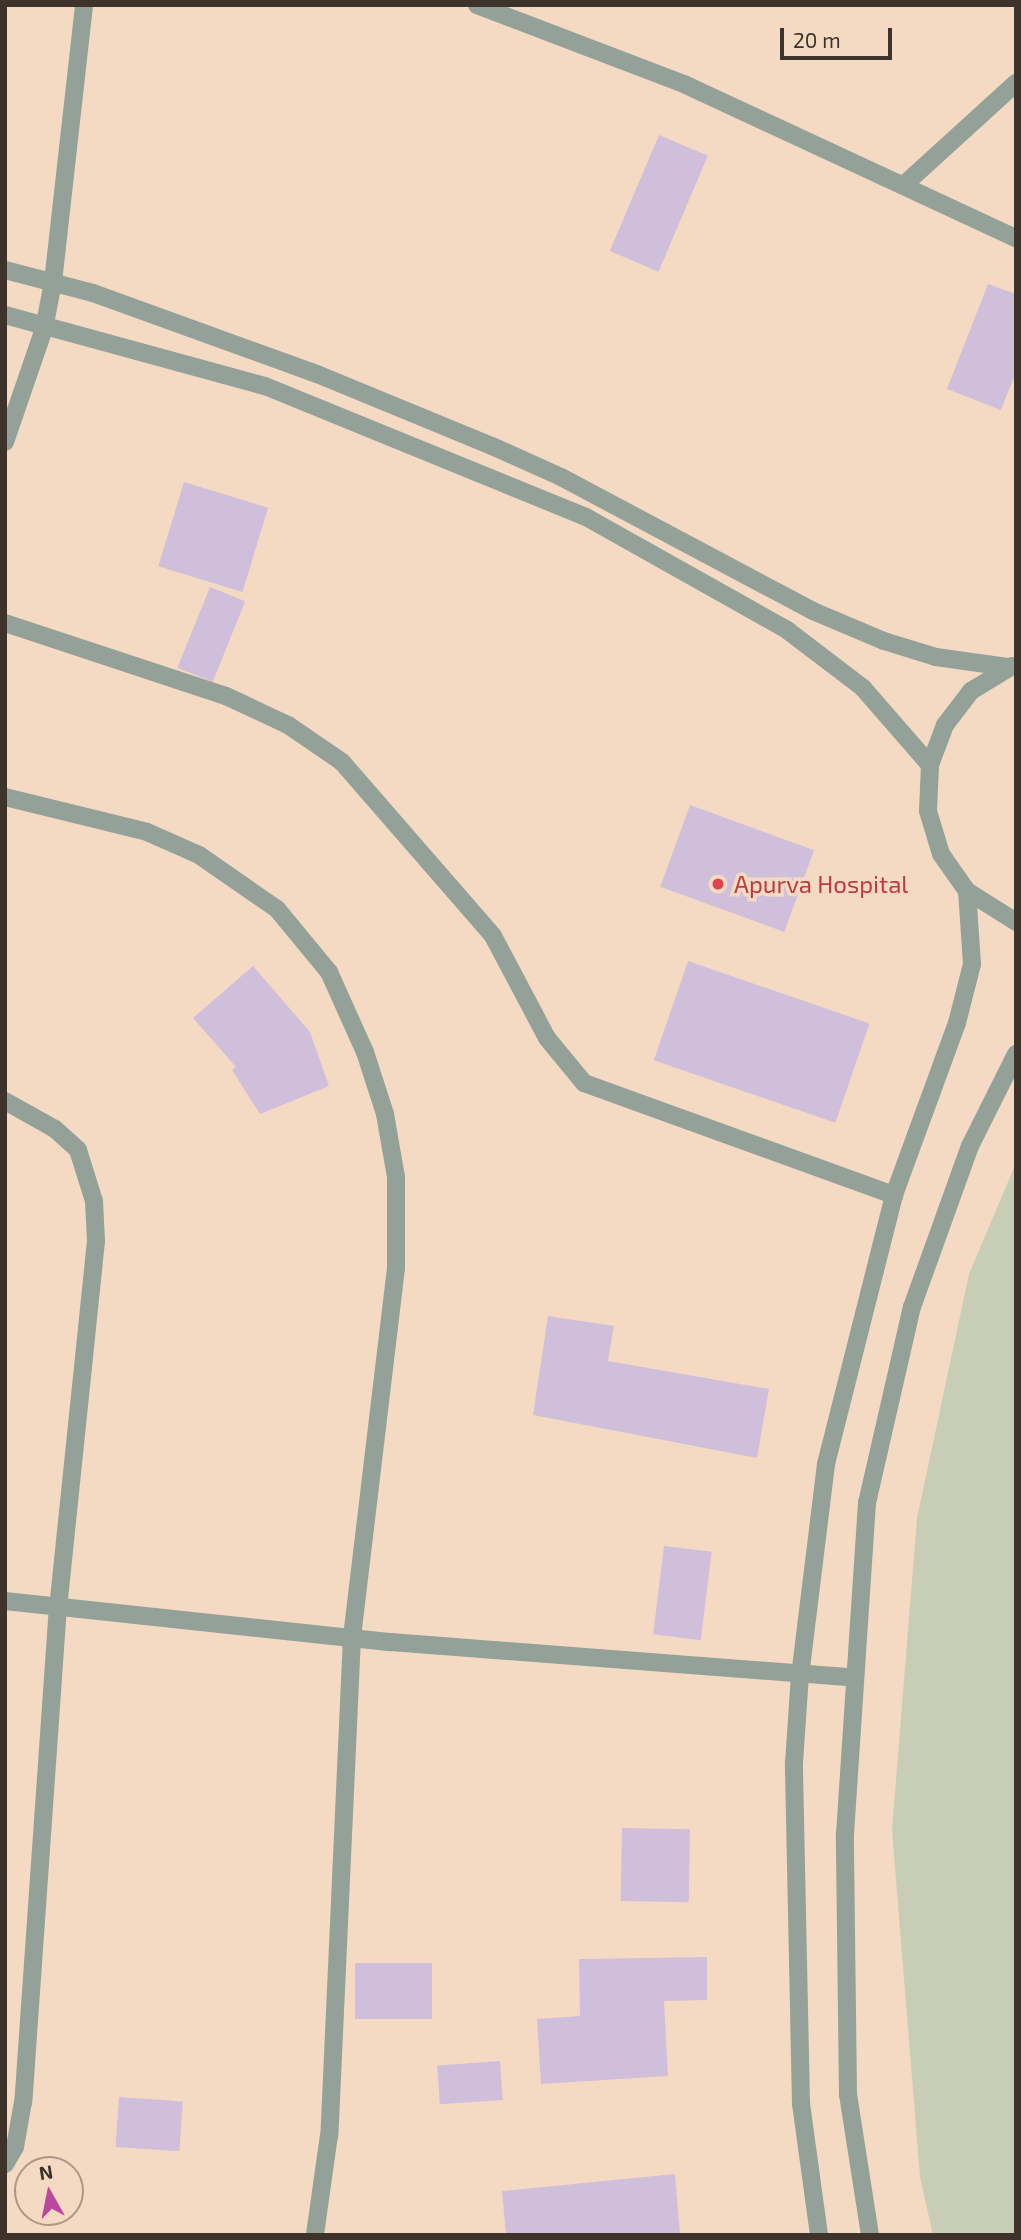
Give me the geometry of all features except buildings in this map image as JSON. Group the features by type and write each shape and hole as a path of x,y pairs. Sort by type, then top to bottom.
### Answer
{"street":[{"path":"5,442 44,329 53,282 84,5"},
{"path":"477,5 686,85 906,183 1016,238"},
{"path":"906,183 1016,83"},
{"path":"5,270 53,282 317,374 492,446 561,477 813,611 884,641 936,657 1012,666"},
{"path":"5,315 44,329 265,386 586,517 787,631 863,688 930,765"},
{"path":"5,623 226,696 288,725 342,762 494,936 547,1038 583,1083 894,1195"},
{"path":"1012,666 971,691 945,725 930,765 928,811 941,854 967,891 1016,922"},
{"path":"5,797 147,832 238,880 305,939 329,972 365,1052 385,1114 396,1177 396,1268 352,1637 329,2135 315,2235"},
{"path":"819,2235 801,2104 793,1763 800,1676 826,1464 894,1195 957,1023 972,964 967,891"},
{"path":"870,2235 848,2095 845,1834 867,1503 912,1307 970,1146 1016,1054"},
{"path":"5,1101 55,1129 78,1150 94,1201 94,1295 58,1606 23,2102 15,2147 5,2164"},
{"path":"5,1601 352,1637 800,1676 854,1678"}],"green space":[{"path":"1016,1163 1016,2235 933,2235 920,2177 892,1830 917,1518 969,1274"}],"place":[{"name":"Apurva Hospital","path":"718,884"}]}
